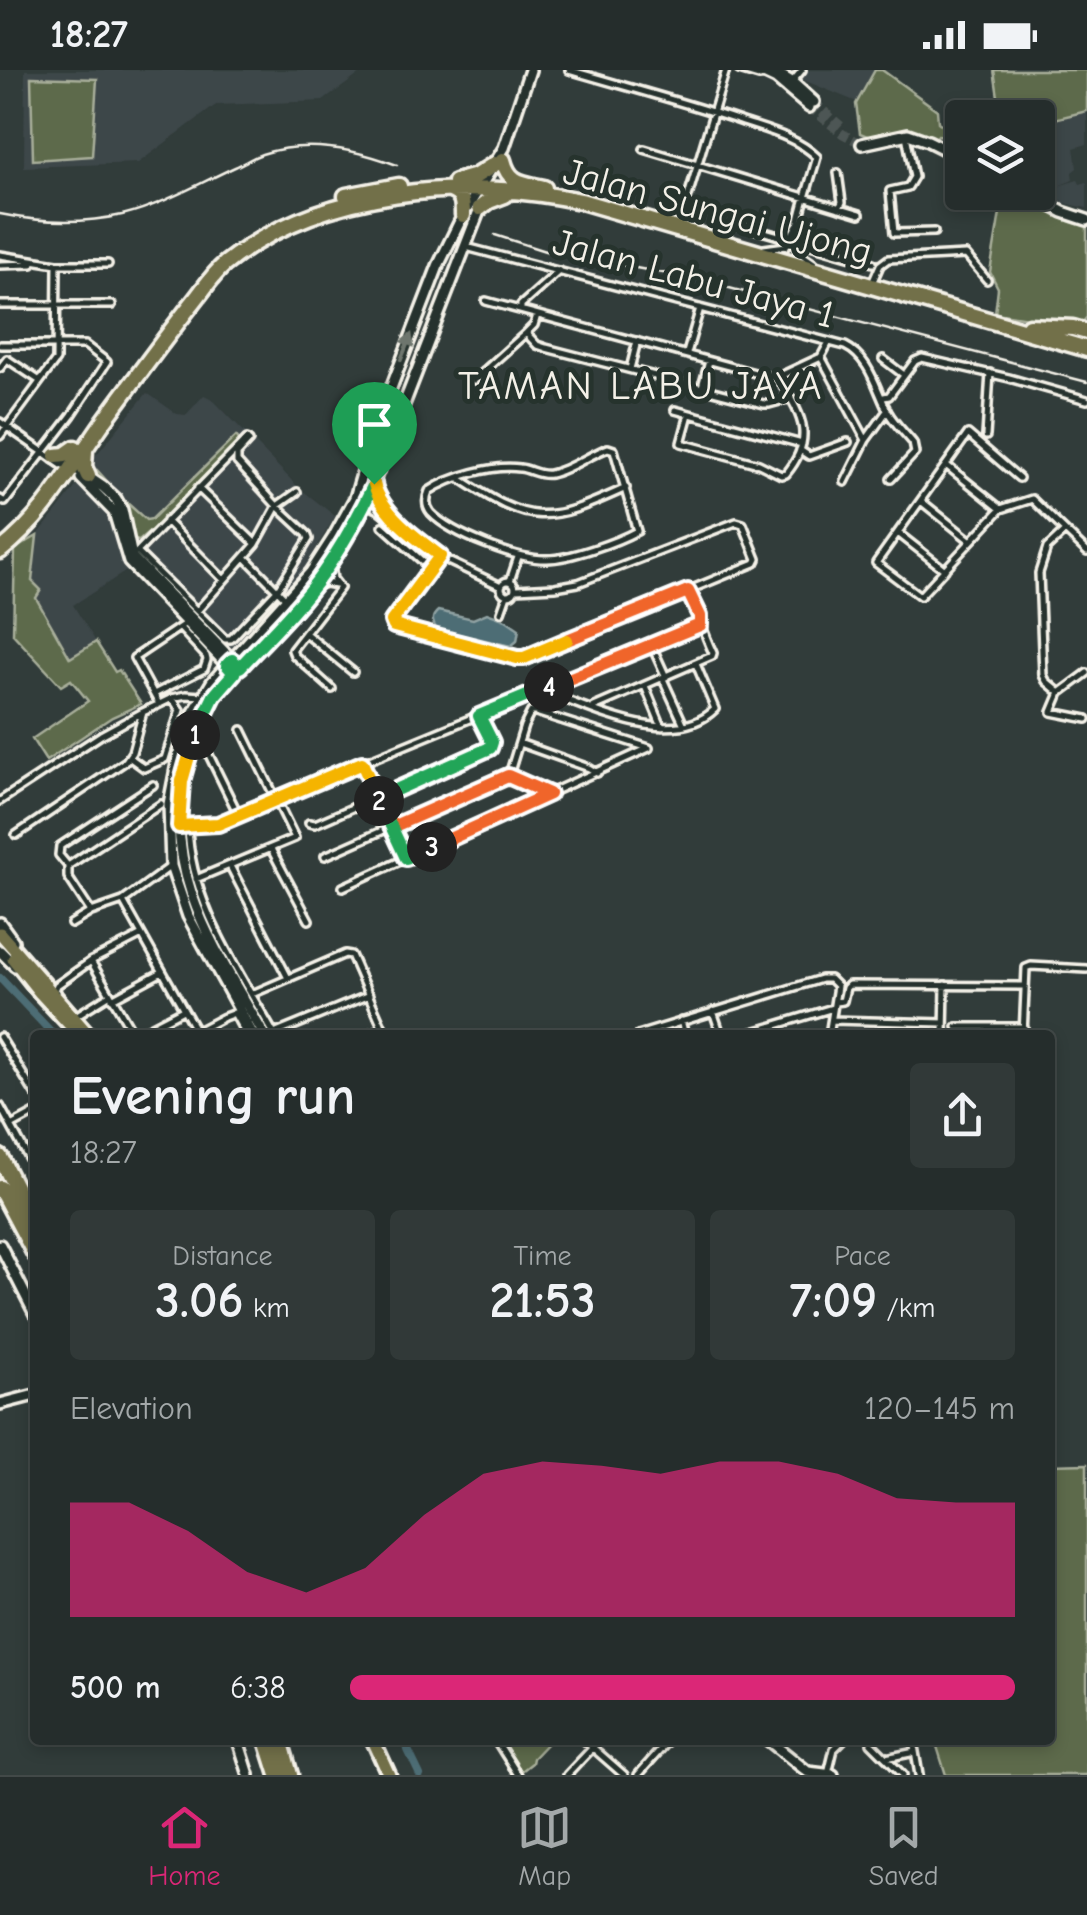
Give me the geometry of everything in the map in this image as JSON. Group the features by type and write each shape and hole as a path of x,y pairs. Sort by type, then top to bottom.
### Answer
{"highway":[{"path":"462,215 462,198 452,186 476,176 501,157 514,180 545,188"},
{"name":"Jalan Sungai Ujong","path":"0,541 22,521 61,466 80,449 222,266 281,228 314,214 402,194 452,186 545,188 582,194 1087,346"},
{"name":"Jalan Sungai Ujong","path":"485,187 581,202 1087,346"},
{"path":"480,208 510,192"},
{"path":"1028,326 1080,330"},
{"name":"Jalan Sungai Ujong","path":"0,550 28,525 61,466"},
{"path":"0,1157 30,1216"},
{"path":"0,1188 30,1245"},
{"path":"269,1745 278,1775"},
{"path":"281,1745 290,1775"}],"main road":[{"path":"0,937 75,1030"},
{"path":"0,937 15,961 87,1030"},
{"path":"376,1745 392,1775"},
{"path":"383,1745 392,1775"}],"street":[{"path":"261,1030 200,919 182,866 180,794 190,749 214,696 233,666 333,538 355,498 396,373 462,215 485,187 501,157 530,70"},
{"path":"569,70 713,112 808,148 817,157 793,241 764,249"},
{"path":"680,224 726,70"},
{"path":"738,70 759,76 770,73"},
{"path":"757,70 770,73 792,82 812,104 770,73"},
{"path":"792,82 799,71"},
{"path":"906,134 914,177 908,187 890,192 894,233 934,232"},
{"path":"866,142 906,134 945,152"},
{"path":"644,149 860,214"},
{"path":"838,173 842,202 839,208"},
{"path":"247,1030 188,916 172,866 172,778 186,730 203,696 313,586 363,506 468,242 485,187"},
{"path":"1055,208 1087,220"},
{"path":"737,224 872,263"},
{"path":"454,232 464,229 468,242"},
{"path":"793,241 815,264"},
{"name":"Jalan Labu Jaya 1","path":"468,242 559,271 845,346 861,357 884,397 887,411"},
{"path":"873,281 880,264 888,259 966,254 988,280"},
{"path":"0,255 58,264 108,264"},
{"path":"0,264 36,262"},
{"path":"0,436 56,360 58,264"},
{"path":"521,309 559,271"},
{"path":"486,301 766,376 778,377 821,357 829,342"},
{"path":"0,305 112,304"},
{"path":"687,354 700,308"},
{"path":"474,380 526,333 538,314"},
{"path":"1080,330 1087,319"},
{"path":"526,333 537,346 702,388 769,404 791,398"},
{"path":"630,369 638,340"},
{"path":"0,345 85,345 107,362 72,415 61,466 5,502 0,499"},
{"path":"821,357 866,440"},
{"path":"884,397 922,358 1087,400"},
{"path":"883,359 904,375"},
{"path":"0,368 7,360 40,381"},
{"path":"702,388 709,360"},
{"path":"986,436 990,374"},
{"path":"689,414 680,442 786,474 801,447 804,426 778,377"},
{"path":"675,410 801,447 809,456 848,442"},
{"path":"846,482 866,440 887,411 915,449 891,479"},
{"path":"0,422 61,466 114,512 133,557 233,666"},
{"path":"1019,478 968,434 876,564 920,596 1001,509 1032,500 1087,552"},
{"path":"133,557 248,440 236,456 237,462 308,536 280,590 228,640 189,620"},
{"path":"608,448 614,450 635,533 552,559 518,556 482,543 430,512 426,503 428,490 458,477 505,468 551,474 608,448"},
{"path":"223,463 237,462"},
{"path":"946,465 1001,509"},
{"path":"61,466 103,486 116,499 133,557 155,575 189,620 206,656 204,669 153,694"},
{"path":"458,477 504,504 542,516 575,510 626,488"},
{"path":"374,484 382,503 411,534 440,556 501,586 507,595"},
{"path":"198,488 256,544"},
{"path":"158,704 134,658 189,620 246,558 278,506 297,492"},
{"path":"921,500 971,541"},
{"path":"363,506 371,504 411,534"},
{"path":"166,521 224,580"},
{"path":"440,556 392,625 517,658 757,561 741,523 736,522 578,583 516,589"},
{"path":"383,526 431,569"},
{"path":"1060,693 1043,674 1040,573 1047,548 1065,530"},
{"path":"898,534 945,570"},
{"path":"129,540 145,542"},
{"path":"510,581 518,556"},
{"path":"246,558 290,597"},
{"path":"330,562 340,588 292,652 332,689"},
{"path":"510,581 516,589"},
{"path":"501,586 510,581"},
{"path":"313,586 336,585"},
{"path":"507,595 516,589"},
{"path":"591,708 714,654 688,591"},
{"path":"501,612 507,595"},
{"path":"183,826 218,824 239,816 700,625"},
{"path":"304,633 352,672"},
{"path":"651,644 684,725"},
{"path":"542,690 650,726 684,725 702,719 716,708 696,664"},
{"path":"1087,673 1060,693 1052,712 1087,719"},
{"path":"645,686 662,727"},
{"path":"0,801 142,712 172,698 203,696"},
{"path":"129,757 144,768 165,759 180,710 172,698"},
{"path":"16,835 129,757 142,712"},
{"path":"344,887 649,748 536,712 528,715 508,776"},
{"path":"310,823 378,798 490,748 492,742 479,716"},
{"path":"196,879 294,838 242,730"},
{"path":"519,743 597,774"},
{"path":"208,753 239,816"},
{"path":"362,763 406,858"},
{"path":"325,856 508,776 549,794"},
{"path":"91,912 68,877 68,866 59,855 60,846 152,785"},
{"path":"68,866 161,804"},
{"path":"183,826 213,925 270,1030"},
{"path":"270,849 309,920"},
{"path":"71,924 122,901 172,866"},
{"path":"230,866 288,978"},
{"path":"122,901 191,1030"},
{"path":"0,923 28,972"},
{"path":"88,1030 55,990 57,985 142,935"},
{"path":"0,950 28,972"},
{"path":"252,994 351,954 383,1030"},
{"path":"92,961 131,1030"},
{"path":"1024,1030 1028,966 1087,969"},
{"path":"77,1014 163,972"},
{"path":"658,1030 830,979 837,986 830,1030"},
{"path":"758,1030 842,1002 850,985 1025,986"},
{"path":"944,1030 945,986"},
{"path":"285,1030 369,995"},
{"path":"144,1030 183,1010"},
{"path":"198,1030 237,1012"},
{"path":"713,1012 719,1030"},
{"path":"832,1020 944,1023"},
{"path":"681,1021 684,1030"},
{"path":"957,1026 1024,1027"},
{"path":"0,1037 30,1086"},
{"path":"24,1077 30,1074"},
{"path":"0,1106 30,1160"},
{"path":"12,1126 30,1116"},
{"path":"0,1245 30,1304"},
{"path":"0,1404 30,1396"},
{"path":"240,1745 249,1775"},
{"path":"499,1745 518,1775"},
{"path":"590,1745 624,1775"},
{"path":"638,1775 665,1745"},
{"path":"773,1745 805,1774 831,1774 836,1745"},
{"path":"872,1745 903,1775"},
{"path":"914,1745 920,1775"},
{"path":"567,1775 593,1747"},
{"path":"886,1758 915,1752"}],"shaded area":[{"path":"25,70 365,70 323,101 216,105 138,163 24,167"},
{"path":"779,70 875,70 857,102"},
{"path":"1087,111 1087,144 1074,148 1077,168 1072,172 1073,180 1058,186 1078,180 1080,184 1087,182 1087,208 1064,203 1055,195 1055,119"},
{"path":"147,393 177,414 186,415 204,395 212,399 298,487 335,516 281,599 227,652 133,552 121,502 84,470"},
{"path":"79,483 93,492 111,513 128,570 73,605 96,642 70,659 39,606 32,581 37,536"}],"green space":[{"path":"875,70 882,70 937,110 938,122 945,124 945,136 938,135 934,140 917,133 872,138 860,133 856,104"},
{"path":"994,70 1087,70 1087,111 1055,119 1055,100 998,100"},
{"path":"31,77 97,79 92,156 33,160"},
{"path":"1000,210 1045,210 1087,226 1087,317 1082,323 995,313 998,288 990,272"},
{"path":"236,436 242,443 139,541 133,540 116,498 94,475 97,470 146,520 152,519"},
{"path":"37,536 32,581 41,590 36,598 70,658 96,642 141,704 112,717 46,761 32,739 88,701 71,680 61,686 13,634 15,549"},
{"path":"1087,1464 1087,1775 946,1775 937,1745 1055,1745 1055,1465"},
{"path":"500,1745 545,1745 532,1763 518,1774"}],"water":[{"path":"438,611 473,619 487,613 506,620 519,629 517,641 511,646 436,629 433,619"}],"waterway":[{"path":"0,978 49,1030"},
{"path":"407,1745 420,1775"}],"tunnel":[{"path":"814,102 842,127"},
{"path":"809,107 862,144"}],"railway":[{"path":"0,214 61,221 122,215 166,200 259,155 296,147 365,154 397,165"},
{"path":"495,235 545,251 695,279 1087,382"}],"district":[{"name":"TAMAN LABU JAYA","path":"641,385"}],"route":[{"path":"374,484 322,575 240,667 232,660 227,665 234,673 214,696 190,749 180,794 179,826 218,824 362,763 392,827 508,776 549,794 406,858 378,798 490,748 492,742 479,716 700,625 688,591 521,658 394,626 392,621 440,556 411,534 382,503 374,484"}]}
